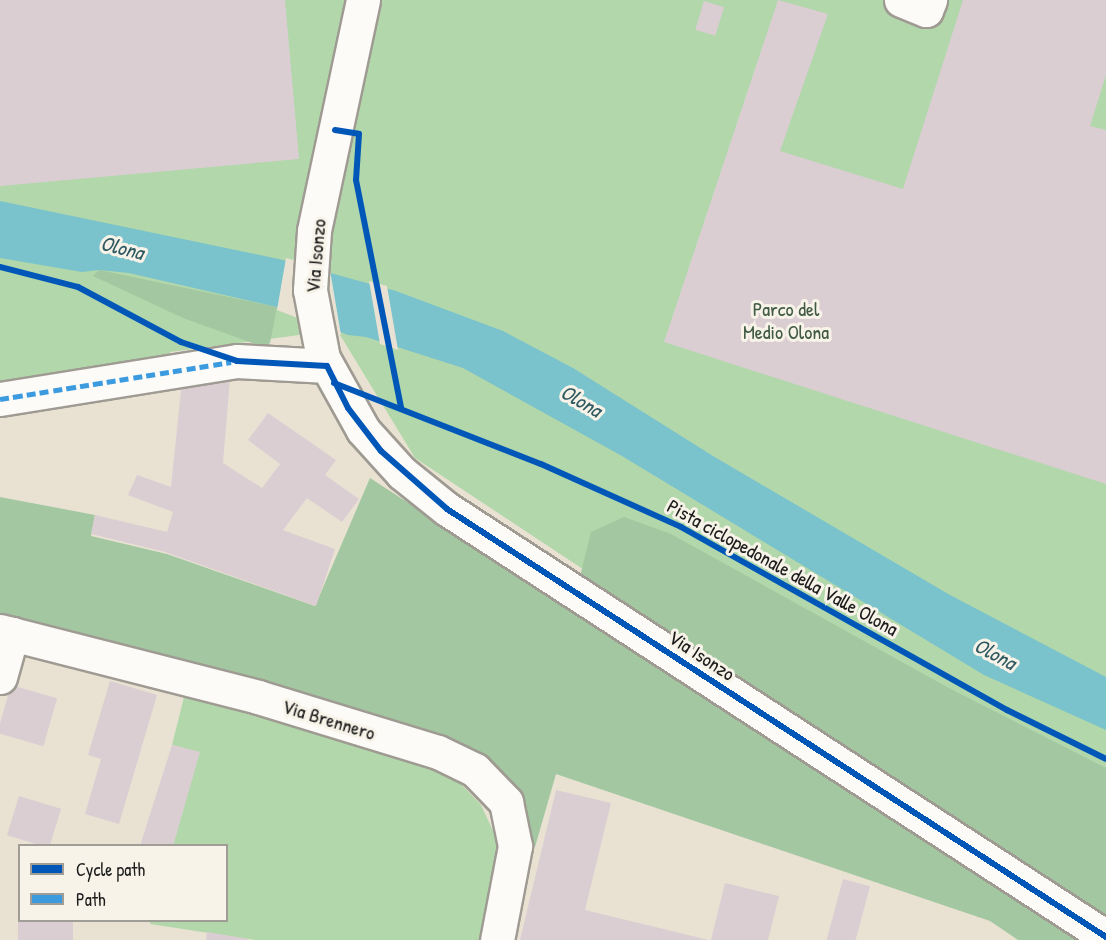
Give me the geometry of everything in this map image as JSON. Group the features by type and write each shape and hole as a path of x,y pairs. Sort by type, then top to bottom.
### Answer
{"street":[{"name":"Via Isonzo","path":"363,0 314,231 310,290 325,362 348,408 381,452 447,509 1106,937"},
{"path":"901,0 926,10 930,0"},
{"path":"0,399 237,361 325,362"},
{"path":"0,676 6,633"},
{"name":"Via Brennero","path":"6,633 258,697 438,752 475,770 506,802 515,846 497,940"}],"green space":[{"name":"Parco del Medio Olona","path":"0,0 1106,0 1106,898 808,718 415,458 337,330 170,352 167,358 0,396"},
{"path":"99,270 277,307 270,343 264,347 183,318 93,276"},
{"path":"370,478 572,609 591,532 624,517 671,534 947,687 1106,768 1106,940 1018,940 990,921 556,774 535,847 514,843 476,770 0,631 0,497 95,515 91,536 167,554 315,606"},
{"path":"184,697 397,754 446,773 460,783 481,805 496,837 498,854 482,940 255,940 150,924 150,922 228,922 228,844 173,844 199,752 172,745"}],"water":[{"name":"Olona","path":"0,201 279,259 396,291 503,331 573,368 713,456 950,595 1106,677 1106,730 984,675 622,456 463,368 366,337 348,335 277,307 129,273 99,270 82,272 0,258"}],"pier":[{"path":"286,258 330,270 341,335 277,310"},
{"path":"369,281 387,286 398,350 380,344"}],"building":[{"path":"0,0 285,0 299,159 0,186"},
{"path":"778,0 828,14 780,151 903,189 963,0 1106,0 1106,75 1090,126 1106,130 1106,484 664,342"},
{"path":"704,1 724,7 715,36 695,30"},
{"path":"230,378 223,463 262,488 280,464 248,440 268,413 336,460 325,475 359,499 342,522 307,498 283,530 335,549 316,606 165,552 91,534 95,515 167,532 173,512 128,495 137,475 171,487 182,381"},
{"path":"110,681 157,695 119,824 85,814 101,759 88,755"},
{"path":"11,685 57,698 43,746 0,734 0,723"},
{"path":"172,745 200,752 174,844 141,844"},
{"path":"556,790 611,803 585,910 709,940 520,940"},
{"path":"19,796 61,809 50,844 36,844 7,835"},
{"path":"843,879 870,886 856,940 827,940"},
{"path":"725,883 779,896 768,940 711,940"},
{"path":"18,922 73,922 73,940 18,940"},
{"path":"207,932 248,939 248,940 206,940"}],"marked path":[{"path":"0,399 231,362"}],"cycle path":[{"path":"335,130 359,134 356,180 401,408"},
{"path":"0,267 78,287 181,342 237,361 327,366 348,408 381,451 447,509 1106,937"},
{"name":"Pista ciclopedonale della Valle Olona","path":"334,383 541,464 681,527 1007,710 1106,759"}]}
